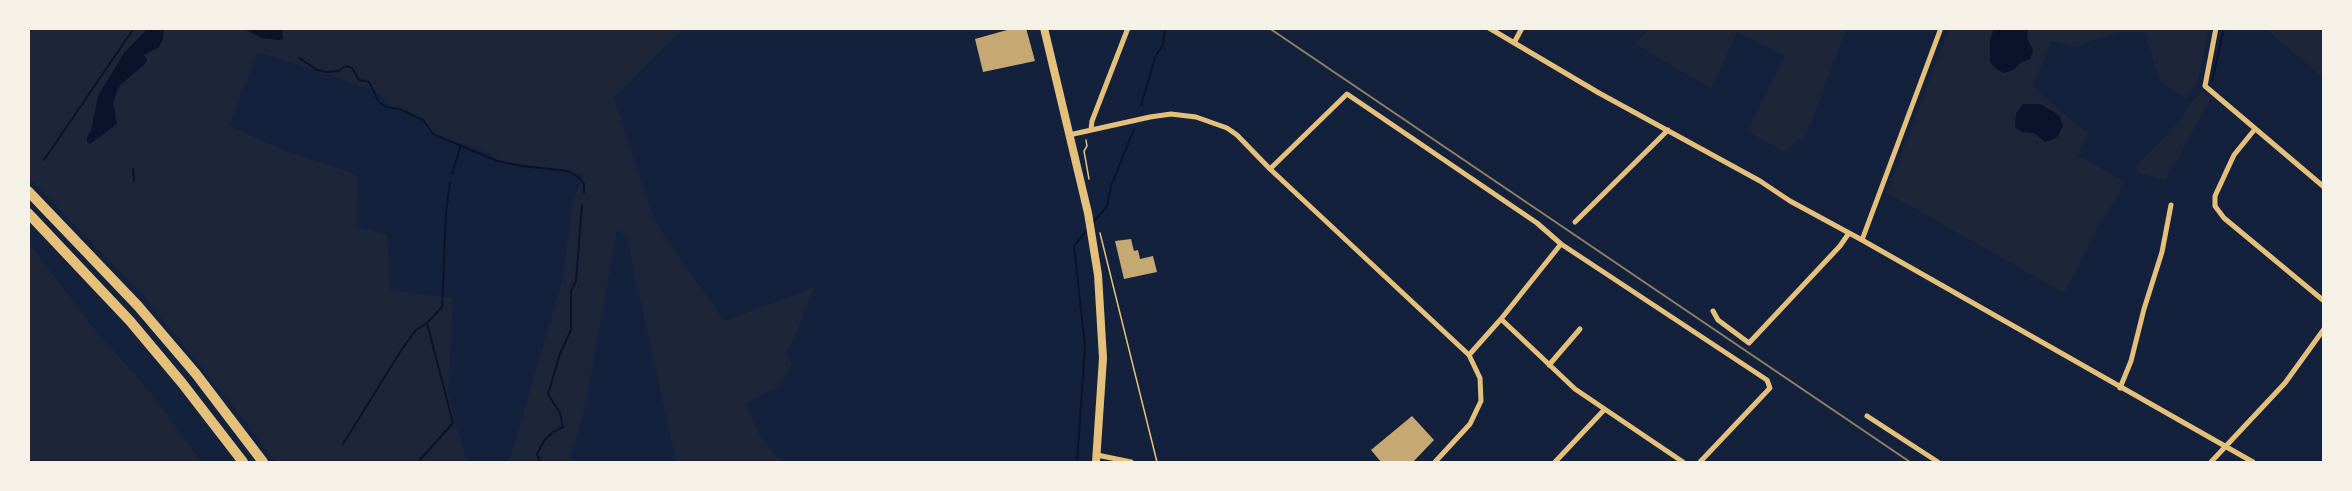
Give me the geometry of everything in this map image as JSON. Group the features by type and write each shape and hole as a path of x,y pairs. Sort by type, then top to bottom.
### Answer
{"highway":[{"path":"28,191 138,306 196,375 263,462"},
{"path":"28,213 130,321 182,383 243,462"}],"main road":[{"path":"1044,28 1088,213 1097,235 1103,358 1097,459"}],"street":[{"path":"1091,129 1092,121 1128,28"},
{"path":"1489,28 2253,462"},
{"path":"1514,42 1522,28"},
{"path":"1862,240 1868,231 1941,28"},
{"path":"2216,28 2205,86 2324,187"},
{"path":"1270,169 1347,94 1537,223 1561,244 1767,380 1770,388 1700,462"},
{"path":"1069,135 1160,116 1196,117 1227,128 1237,135 1270,169 1469,355 1480,378 1481,401 1470,424 1435,462"},
{"path":"2255,129 2234,156 2215,196 2215,206 2224,218 2324,301"},
{"path":"1575,222 1668,130"},
{"path":"2120,388 2131,360 2162,252 2171,205"},
{"path":"1713,311 1718,320 1749,343 1849,234"},
{"path":"1469,355 1561,244"},
{"path":"1501,319 1575,389 1683,462"},
{"path":"1549,365 1580,329"},
{"path":"2211,462 2286,383 2324,329"},
{"path":"1554,462 1604,410"},
{"path":"1867,416 1938,462"},
{"path":"1097,459 1131,462"}],"path":[{"path":"1083,131 1087,146 1084,151 1090,184"},
{"path":"1097,235 1157,462"}],"shaded area":[{"path":"2205,28 2209,30 2197,83 2185,99 2159,80 2145,32 2117,32 2076,47 2051,41 2033,86 2088,132 2078,156 2126,182 2102,221 2064,293 1887,193 1949,29 1994,29 1990,40 2013,70 2033,51 2027,38 2028,29"},
{"path":"28,29 683,29 614,97 655,222 724,321 815,287 786,352 792,364 779,387 746,403 760,436 780,462 676,462 627,238 617,230 584,412 569,462 509,462 563,278 573,200 584,175 559,169 502,162 487,153 427,131 424,119 394,109 376,91 258,52 229,126 284,150 358,175 357,227 387,234 390,290 453,298 448,394 467,462 275,462 242,417 144,296 29,178"},
{"path":"147,29 164,29 163,39 159,47 144,55 147,60 145,64 119,86 113,102 117,124 90,144 87,142 87,137 91,131 98,96 124,53"},
{"path":"244,29 282,29 283,38 279,40 262,38"},
{"path":"1649,29 1846,29 1804,141 1798,139 1785,152 1747,131 1785,56 1737,32 1711,89 1635,44"},
{"path":"1994,29 2028,29 2027,38 2033,51 2030,59 2004,73 1996,69 1990,62 1990,40"},
{"path":"2266,29 2323,29 2323,78"},
{"path":"2201,92 2211,98 2166,180 2138,173 2137,165 2177,124"},
{"path":"2023,104 2040,104 2059,115 2063,125 2058,137 2045,142 2034,133 2021,132 2015,127 2016,113"},
{"path":"28,242 92,326 151,393 202,462 29,462"}],"building":[{"path":"1014,28 1026,28 1035,61 983,72 975,39"},
{"path":"1131,239 1134,251 1138,250 1140,259 1153,256 1157,272 1124,279 1115,241"},
{"path":"1412,416 1434,440 1413,462 1381,462 1371,450"}],"waterway":[{"path":"44,160 134,28"},
{"path":"1141,105 1156,55 1163,45 1165,28"},
{"path":"2212,81 2224,28"},
{"path":"299,58 317,70 327,72 338,71 346,66 352,68 359,80 369,82 379,102 386,107 400,109 423,120 433,134 497,161 569,171 584,184 584,193"},
{"path":"1092,224 1107,206 1111,186 1134,129"},
{"path":"452,174 461,145"},
{"path":"133,169 134,181"},
{"path":"418,462 453,423 427,323 442,307 446,212 450,183"},
{"path":"540,462 537,454 544,441 553,432 563,427 560,413 548,394 560,354 571,330 571,291 576,281 582,205"},
{"path":"1077,462 1085,347 1074,246 1089,228"},
{"path":"343,444 402,349 416,330 426,324"}],"railway":[{"path":"1269,28 1910,462"}]}
